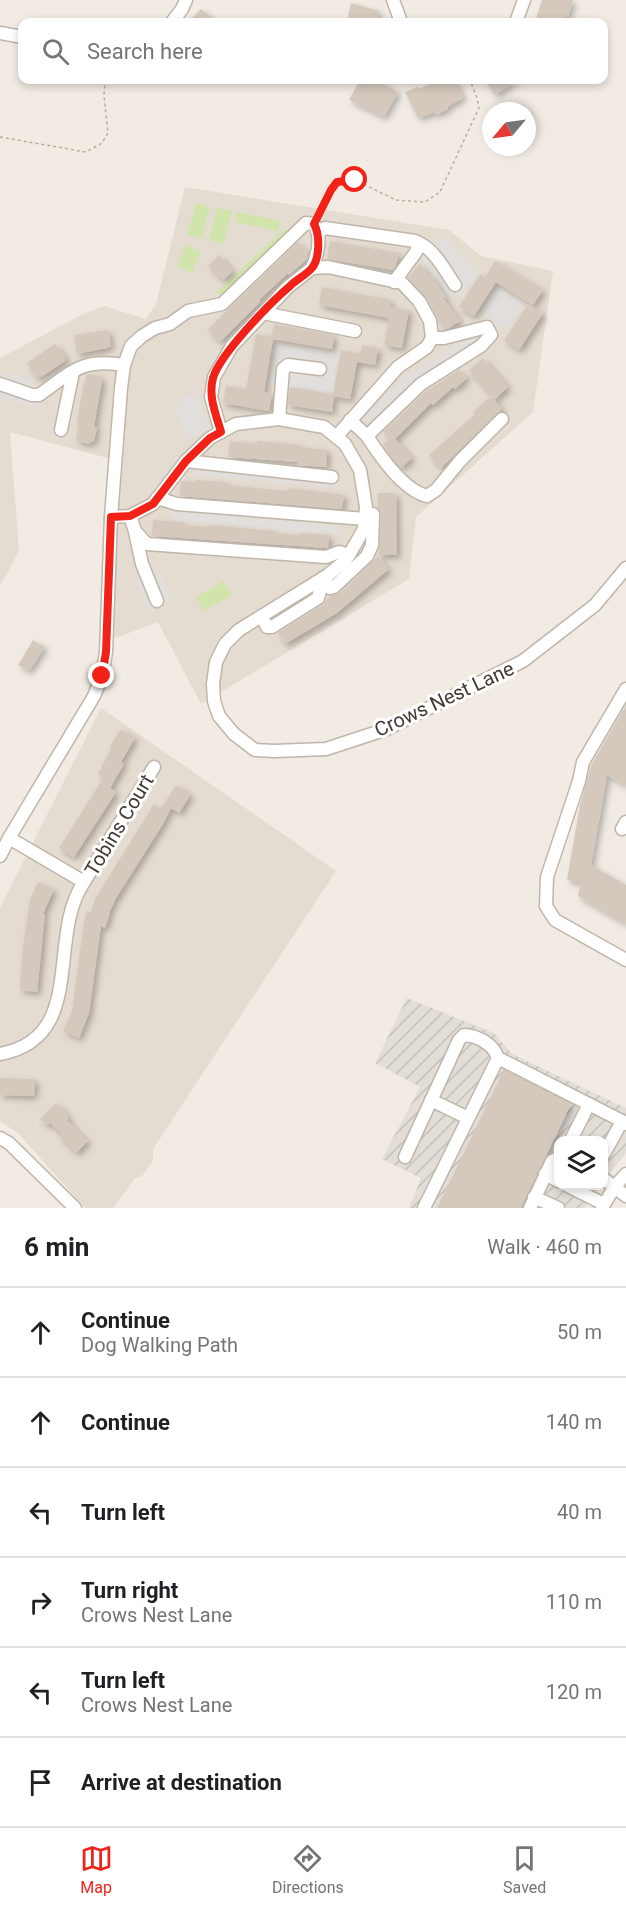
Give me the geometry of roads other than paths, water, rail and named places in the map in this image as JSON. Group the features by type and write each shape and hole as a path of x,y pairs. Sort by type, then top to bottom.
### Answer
{"street":[{"path":"175,18 186,0"},
{"path":"393,0 399,18"},
{"path":"517,18 524,0"},
{"path":"0,33 18,36"},
{"path":"0,856 94,696 102,676 106,652 111,517 124,365 131,346 155,328 170,324 188,311 222,304 306,224 316,228 415,241 424,245 455,285"},
{"path":"221,432 211,398 213,377 231,346 288,287 312,268 317,255 316,228"},
{"path":"394,282 416,252 419,243"},
{"path":"312,268 328,267 402,283 419,302 430,321 432,338 427,347 398,367 336,437"},
{"path":"263,313 355,331"},
{"path":"367,436 421,384 481,346 491,335 487,327 444,338 432,338"},
{"path":"0,384 32,395 39,395 80,367 91,363 124,365"},
{"path":"279,419 283,369 288,365 320,369"},
{"path":"61,430 73,372"},
{"path":"350,420 367,436 398,477 428,496 502,418"},
{"name":"Crows Nest Lane","path":"111,517 130,516 153,504 186,461 210,438 236,424 279,419 324,428 345,444 360,470 365,500 364,529 345,561 319,581 239,630 225,644 216,662 213,684 214,701 219,716 234,734 255,750 326,748 387,729 523,661 595,605 626,568"},
{"path":"186,461 332,477"},
{"path":"157,498 177,504 365,519"},
{"path":"319,581 330,588 334,587 372,545 373,506 370,501 365,500"},
{"path":"130,516 142,564 157,601"},
{"path":"135,531 147,544 326,557 352,549 368,552"},
{"path":"626,689 583,762 579,781 547,877 546,906 555,920 626,960"},
{"name":"Tobins Court","path":"0,1054 30,1044 46,1028 56,1009 69,917 75,895 154,767"},
{"name":"Tobins Court","path":"9,838 84,882"},
{"path":"405,1157 459,1040 464,1035 472,1036 491,1045 498,1058 624,1123 608,1147"},
{"path":"424,1208 498,1058"},
{"path":"431,1100 468,1118"},
{"path":"573,1136 589,1104"},
{"path":"0,1138 9,1143 75,1208"},
{"path":"554,1160 532,1202 558,1208"},
{"path":"545,1174 554,1179"},
{"path":"576,1190 603,1206 615,1186 626,1174"},
{"path":"608,1182 626,1196"}]}
